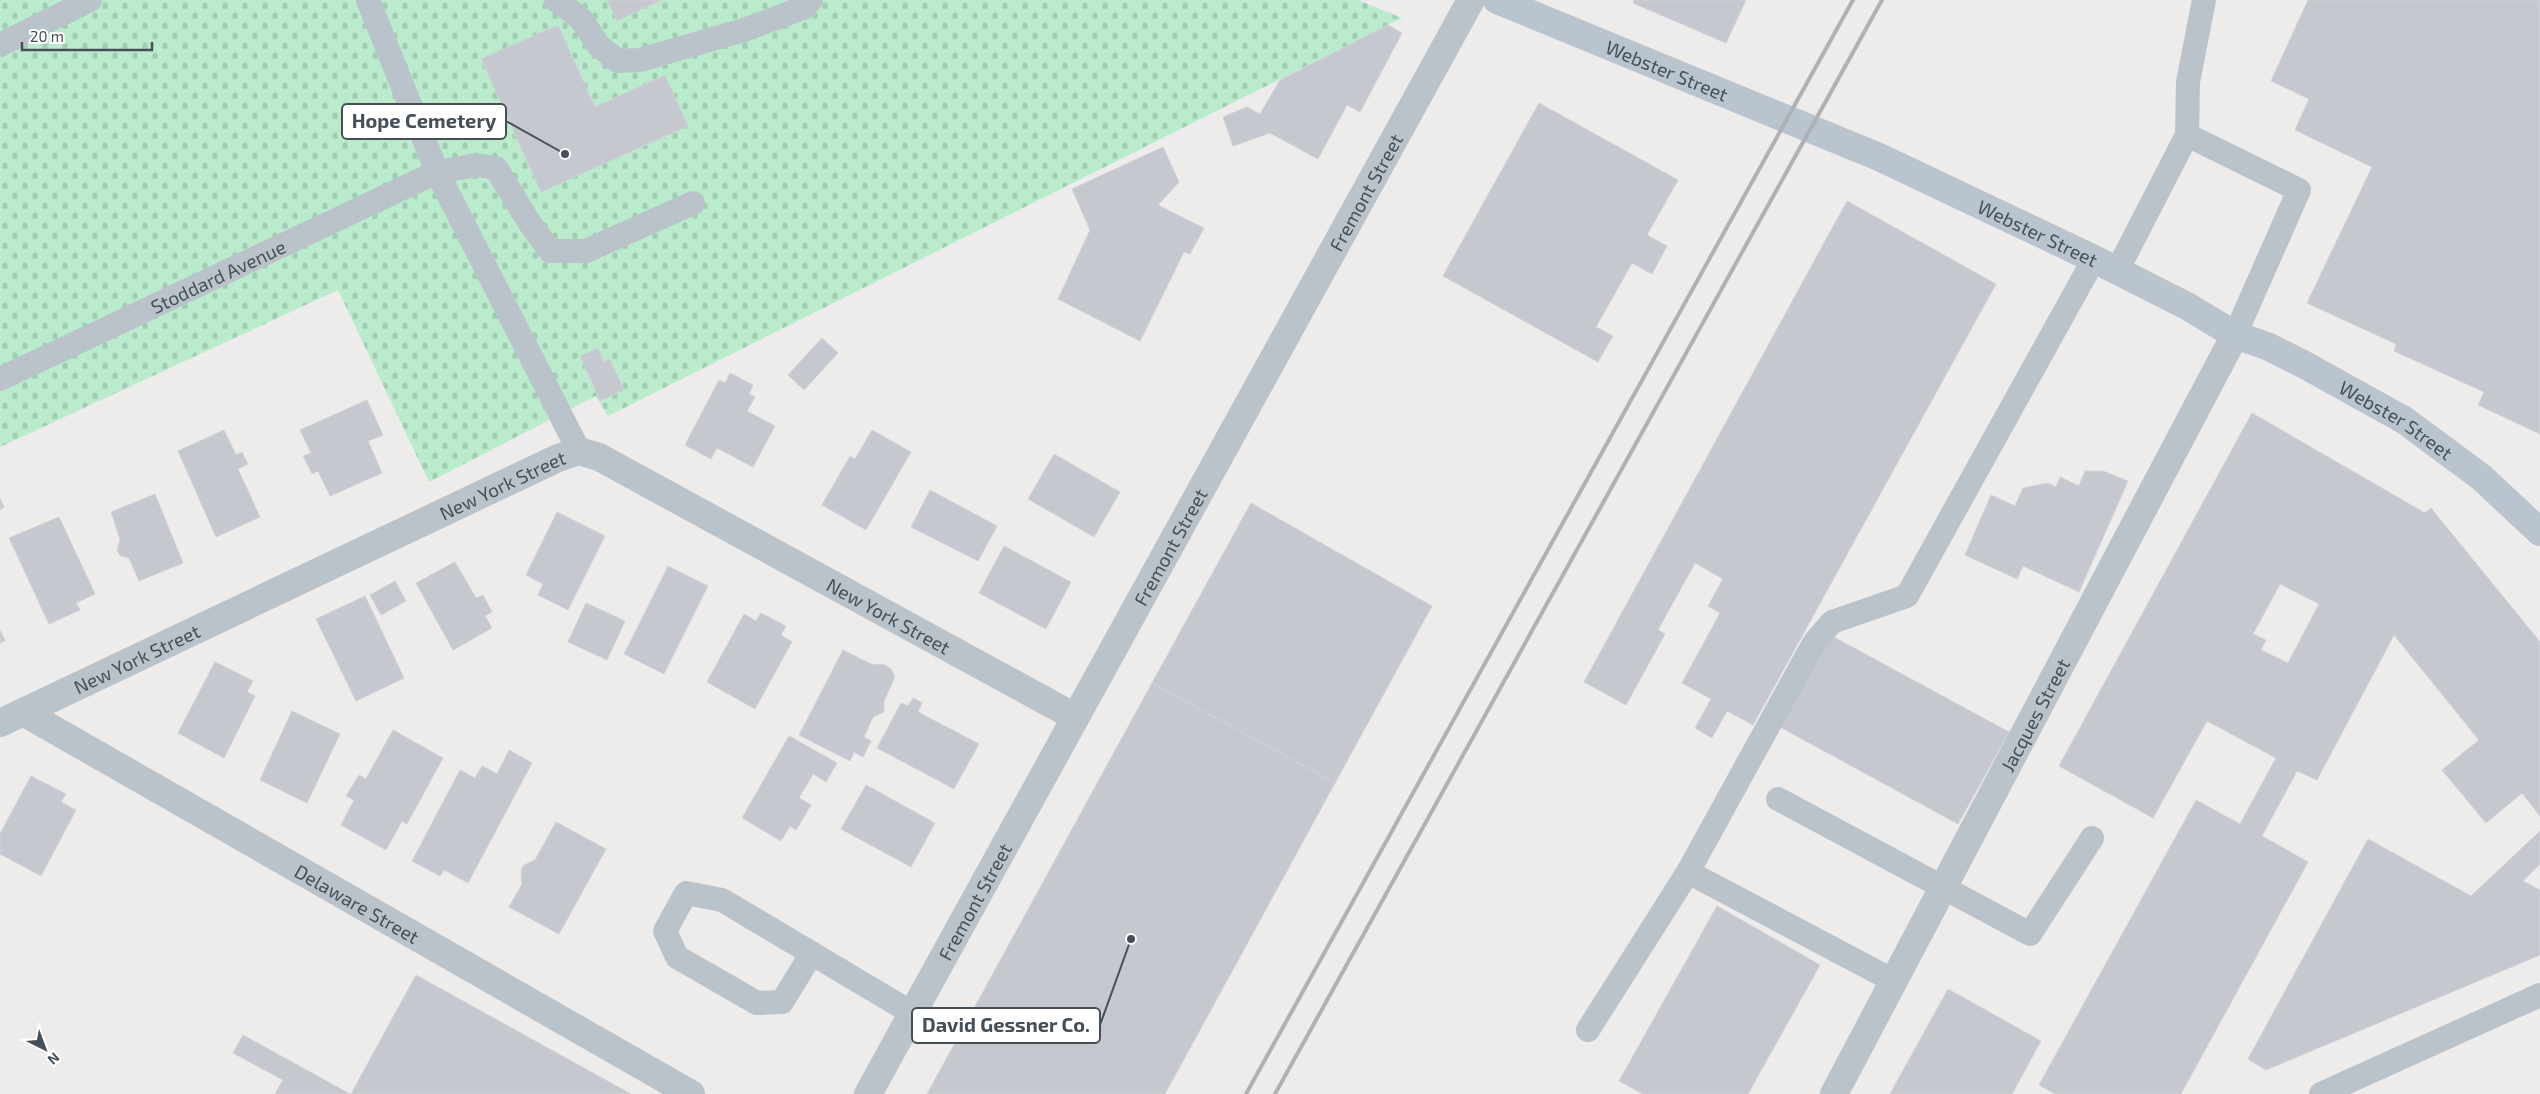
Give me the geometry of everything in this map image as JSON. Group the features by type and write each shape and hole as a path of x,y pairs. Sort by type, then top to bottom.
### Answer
{"main road":[{"name":"Webster Street","path":"1497,0 1871,153 2105,265 2187,306 2236,335 2274,349 2404,420 2481,477 2540,532"}],"street":[{"name":"Fremont Street","path":"868,1094 1471,0"},
{"name":"Jacques Street","path":"1834,1094 2236,335"},
{"name":"New York Street","path":"11,717 558,458 579,451 599,457 1075,717"},
{"name":"Delaware Street","path":"11,717 691,1094"}],"lane":[{"path":"0,44 90,0"},
{"path":"368,0 437,172 579,451"},
{"path":"556,0 581,19 599,46 618,61 640,60 744,30 805,6 810,0"},
{"path":"1588,1030 1688,872 1814,643 1832,622 1907,596 2105,265 2187,135 2188,82 2204,0"},
{"path":"2187,135 2298,190 2236,335"},
{"name":"Stoddard Avenue","path":"0,379 437,172 476,165 496,168 529,222 550,251 586,250 693,203"},
{"path":"1778,799 2030,934 2092,838"},
{"path":"1688,872 1894,981"},
{"path":"812,953 782,1002 758,1002 677,957 664,931 686,893 722,900 812,953 912,1013"},
{"path":"2321,1094 2540,995"}],"green space":[{"path":"0,0 1358,0 1402,18 608,416 596,396 429,482 338,290 0,447"}],"building":[{"path":"607,0 662,0 617,21"},
{"path":"1634,0 1746,0 1726,43 1633,3"},
{"path":"2308,0 2540,0 2540,434 2478,405 2484,392 2394,351 2396,344 2307,303 2372,167 2295,130 2309,99 2271,81"},
{"path":"558,25 595,107 665,75 688,126 541,192 481,59"},
{"path":"1388,25 1402,33 1360,112 1347,105 1318,159 1270,133 1233,146 1223,117 1247,107 1260,114 1280,80"},
{"path":"1539,103 1678,180 1647,235 1667,246 1652,274 1632,263 1596,327 1613,336 1598,362 1443,276"},
{"path":"1163,147 1179,182 1158,205 1204,228 1190,254 1184,252 1140,341 1058,299 1090,230 1072,189"},
{"path":"1847,201 1996,284 1753,725 1727,711 1712,738 1695,728 1711,699 1682,683 1720,613 1708,606 1723,579 1695,563 1658,630 1665,634 1626,705 1584,682"},
{"path":"822,338 838,353 804,390 788,375"},
{"path":"598,348 604,362 610,359 624,390 600,401 580,356"},
{"path":"730,373 753,385 749,394 755,397 747,411 775,426 753,467 717,448 711,459 685,445 719,380 725,383"},
{"path":"367,400 383,435 368,441 382,473 330,496 318,471 312,474 303,456 311,453 300,430"},
{"path":"2252,413 2425,513 2431,508 2540,642 2540,816 2522,793 2486,823 2442,770 2479,740 2394,635 2317,780 2297,771 2262,836 2308,862 2181,1094 2055,1094 2039,1085 2196,800 2240,824 2276,758 2207,721 2153,818 2059,766","holes":["2280,584 2319,604 2288,663 2261,650 2266,640 2253,634"]},
{"path":"224,430 236,455 242,452 248,464 238,469 260,517 216,537 178,451"},
{"path":"872,430 911,452 866,530 822,505 850,456 855,459"},
{"path":"1054,454 1120,492 1094,537 1028,499"},
{"path":"2085,471 2103,471 2128,481 2079,592 2023,566 2017,579 1965,555 1991,495 2015,506 2023,488 2048,483 2056,487 2060,477 2079,486"},
{"path":"930,490 997,526 978,561 911,527"},
{"path":"155,494 183,563 139,581 129,558 121,556 117,551 120,539 111,512"},
{"path":"0,498 4,507 0,510"},
{"path":"1251,503 1432,606 1335,783 1152,683"},
{"path":"557,512 605,536 568,610 538,595 543,584 526,575"},
{"path":"59,517 95,594 76,603 80,610 49,624 9,538"},
{"path":"1004,546 1071,582 1046,629 979,593"},
{"path":"455,562 476,598 483,595 492,612 485,616 492,628 453,650 416,583"},
{"path":"668,566 708,586 664,674 624,654"},
{"path":"395,581 406,601 381,615 370,595"},
{"path":"365,596 404,678 356,701 316,619"},
{"path":"586,603 625,621 607,660 568,642"},
{"path":"761,613 786,626 781,635 792,642 755,709 707,682 744,614 756,621"},
{"path":"0,630 5,641 0,643"},
{"path":"1830,635 2009,732 1958,824 1780,727"},
{"path":"843,650 871,664 885,665 891,669 895,677 884,701 884,712 873,717 864,737 871,741 863,757 854,752 850,761 799,735"},
{"path":"215,662 253,681 247,692 255,696 224,758 178,733"},
{"path":"1152,683 1335,783 1165,1094 927,1094"},
{"path":"913,698 922,703 918,712 979,744 954,789 877,748 901,703 908,706"},
{"path":"292,711 340,734 307,803 260,780"},
{"path":"393,730 443,758 407,824 402,821 386,850 341,825 354,800 346,796 359,775 366,779"},
{"path":"789,736 837,763 826,782 813,774 799,798 811,805 796,830 790,826 781,841 742,818"},
{"path":"509,750 532,763 468,883 444,870 440,876 412,861 460,770 475,778 482,766 497,774"},
{"path":"31,776 66,794 61,802 76,810 41,876 0,854 0,834"},
{"path":"866,785 935,823 911,867 841,829"},
{"path":"556,822 606,849 559,934 509,907 522,884 521,870 524,865 535,860"},
{"path":"2540,831 2540,864 2523,881 2540,890 2540,955 2266,1070 2248,1059 2368,839 2471,896"},
{"path":"1717,906 1820,965 1748,1094 1643,1094 1619,1081"},
{"path":"416,975 631,1094 351,1094"},
{"path":"1948,989 2041,1041 2012,1094 1890,1094"},
{"path":"243,1035 350,1094 275,1094 283,1080 233,1053"}],"railway":[{"path":"1246,1094 1853,0"},
{"path":"1275,1094 1882,0"}],"place":[{"name":"Hope Cemetery","path":"565,154"},
{"name":"David Gessner Co.","path":"1131,939"}]}
